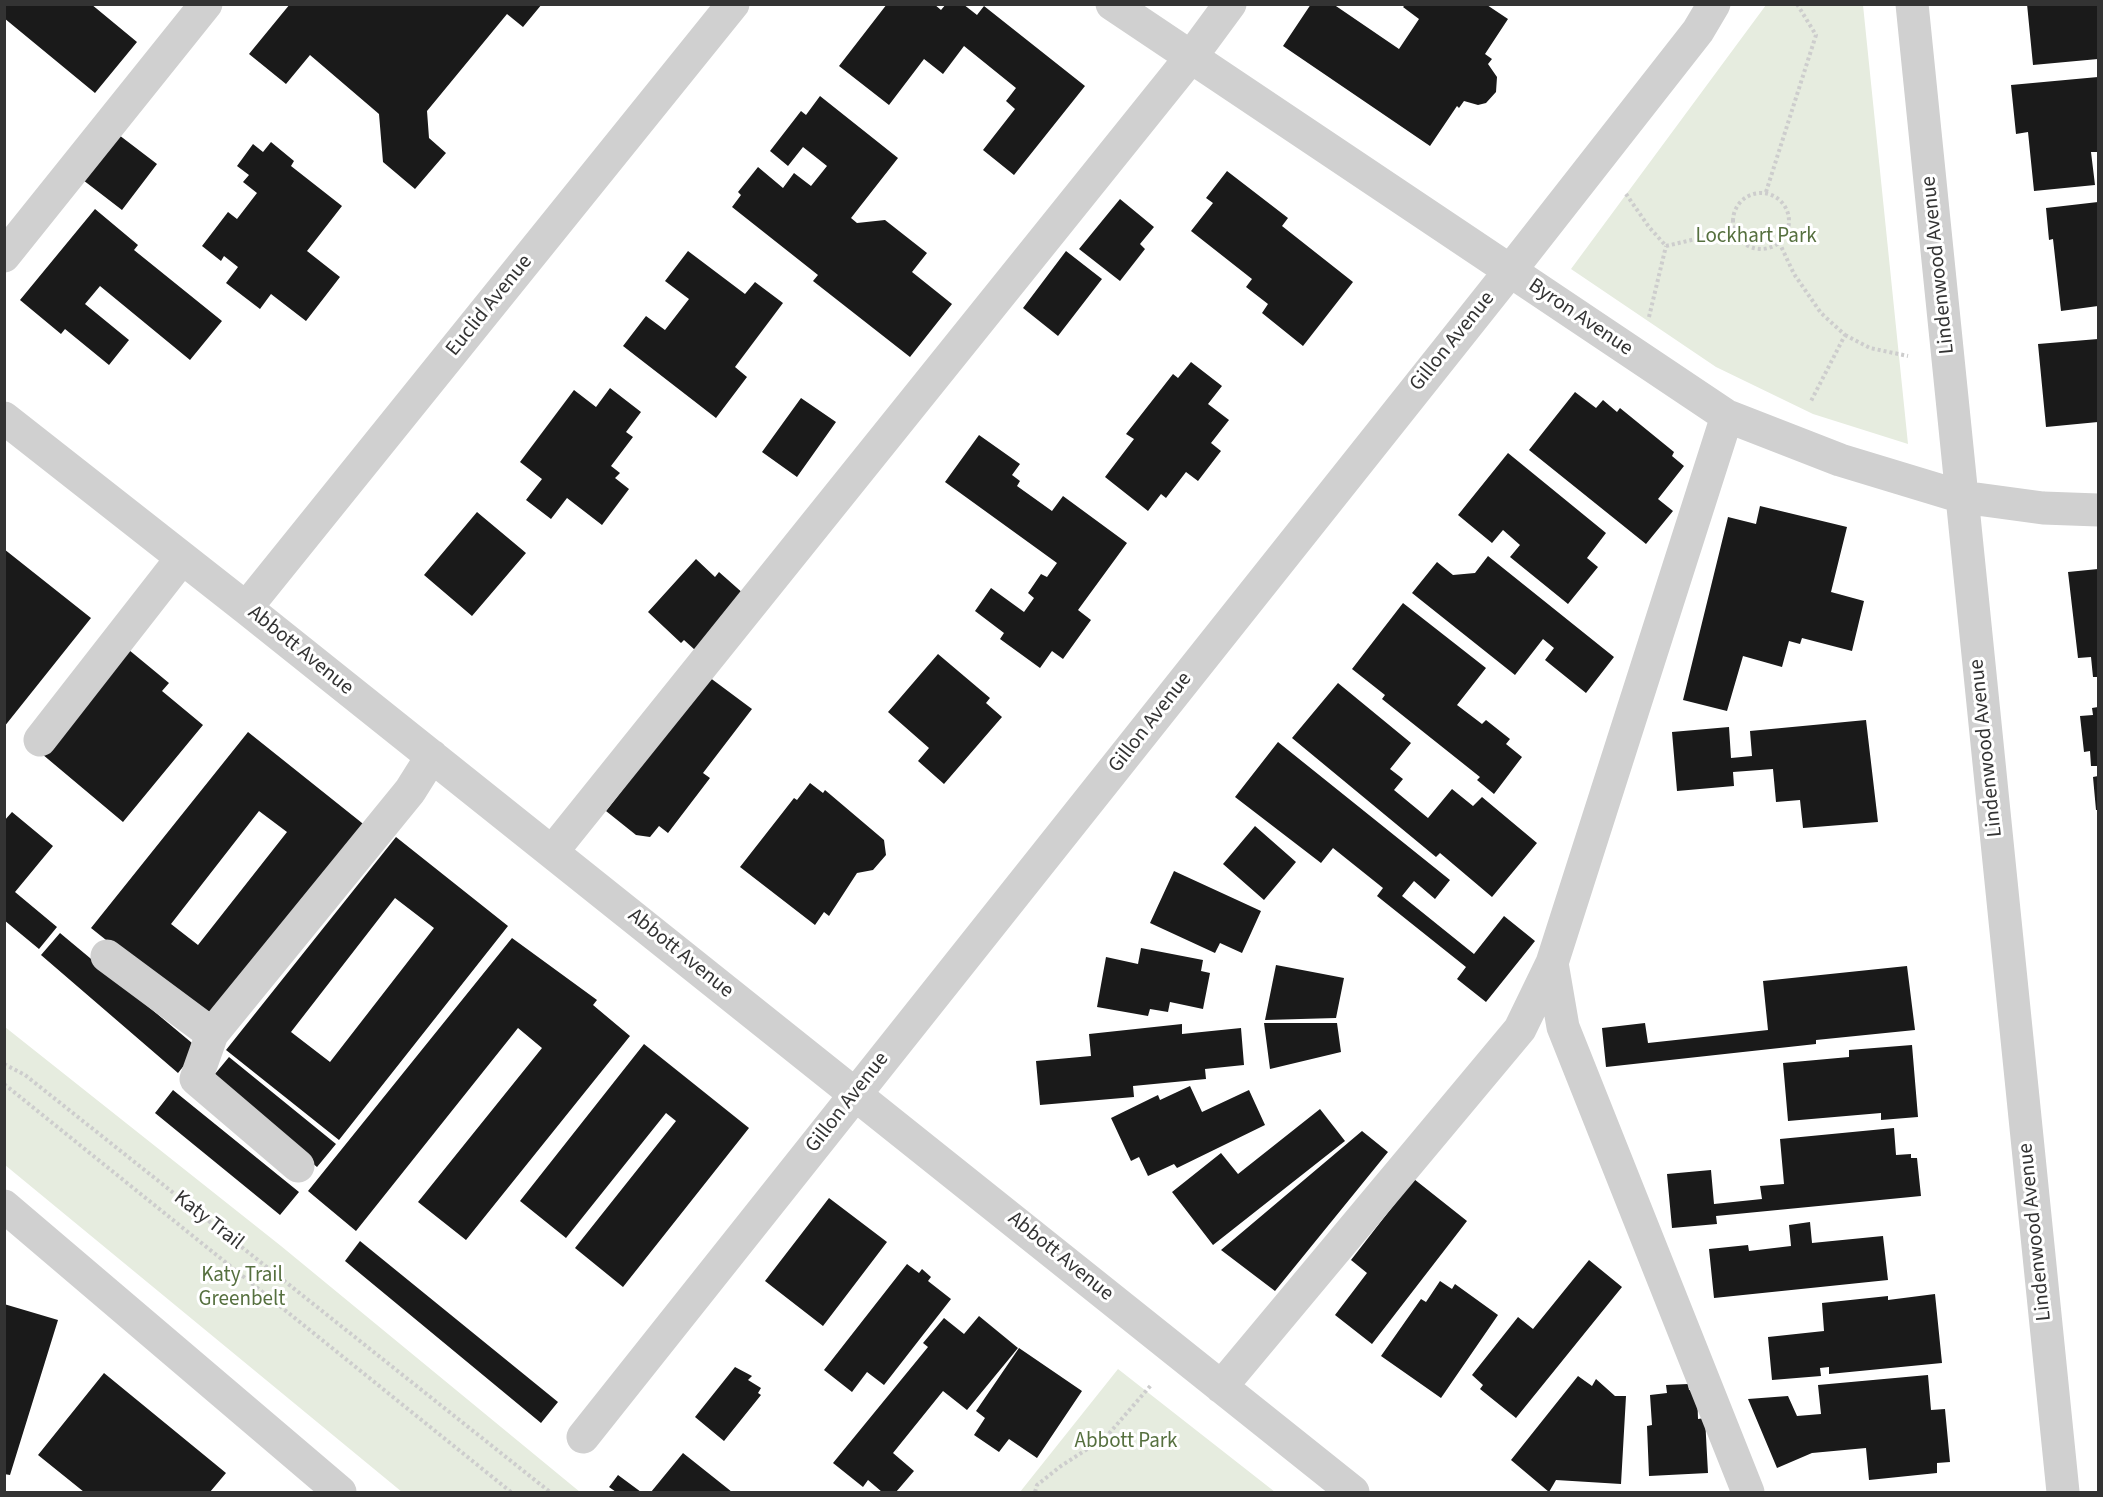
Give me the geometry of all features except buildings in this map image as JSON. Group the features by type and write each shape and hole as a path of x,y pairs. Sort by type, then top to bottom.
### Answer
{"street":[{"path":"4,256 206,4"},
{"name":"Euclid Avenue","path":"246,608 733,4"},
{"name":"Byron Avenue","path":"1112,4 1727,416 1840,460 1962,497 2043,508 2098,510"},
{"path":"552,852 1191,57 1230,4"},
{"name":"Gillon Avenue","path":"583,1437 1510,271 1698,31 1714,4"},
{"name":"Lindenwood Avenue","path":"1912,4 2063,1492"},
{"path":"1221,1387 1520,1029 1552,963 1727,416"},
{"name":"Abbott Avenue","path":"4,418 432,756 1353,1492"},
{"path":"40,740 182,558"},
{"path":"298,1166 196,1079 212,1035 410,791 432,756"},
{"path":"107,956 212,1035"},
{"path":"1552,963 1563,1027 1748,1492"},
{"path":"4,1206 340,1492"}],"path":[{"path":"1766,192 1797,87 1816,35 1797,4"},
{"path":"1766,192 1780,198 1788,211 1789,222 1786,234 1779,242 1758,249 1748,246 1734,230 1733,215 1739,202 1751,193 1766,192"},
{"path":"1626,194 1666,246"},
{"path":"1666,246 1734,230"},
{"path":"1779,242 1794,274 1821,313 1845,335 1870,348 1908,356"},
{"path":"1649,318 1666,246"},
{"path":"1810,403 1845,335"},
{"name":"Katy Trail","path":"4,1064 25,1075 550,1492"},
{"path":"4,1084 511,1492"},
{"path":"1035,1492 1037,1485 1053,1472 1106,1437 1152,1384"}],"green space":[{"name":"Lockhart Park","path":"1766,5 1863,5 1908,444 1813,414 1716,367 1571,269"},
{"name":"Katy Trail Greenbelt","path":"5,1027 281,1246 580,1492 402,1492 5,1165"},
{"name":"Abbott Park","path":"1118,1369 1275,1492 1020,1492"}]}
